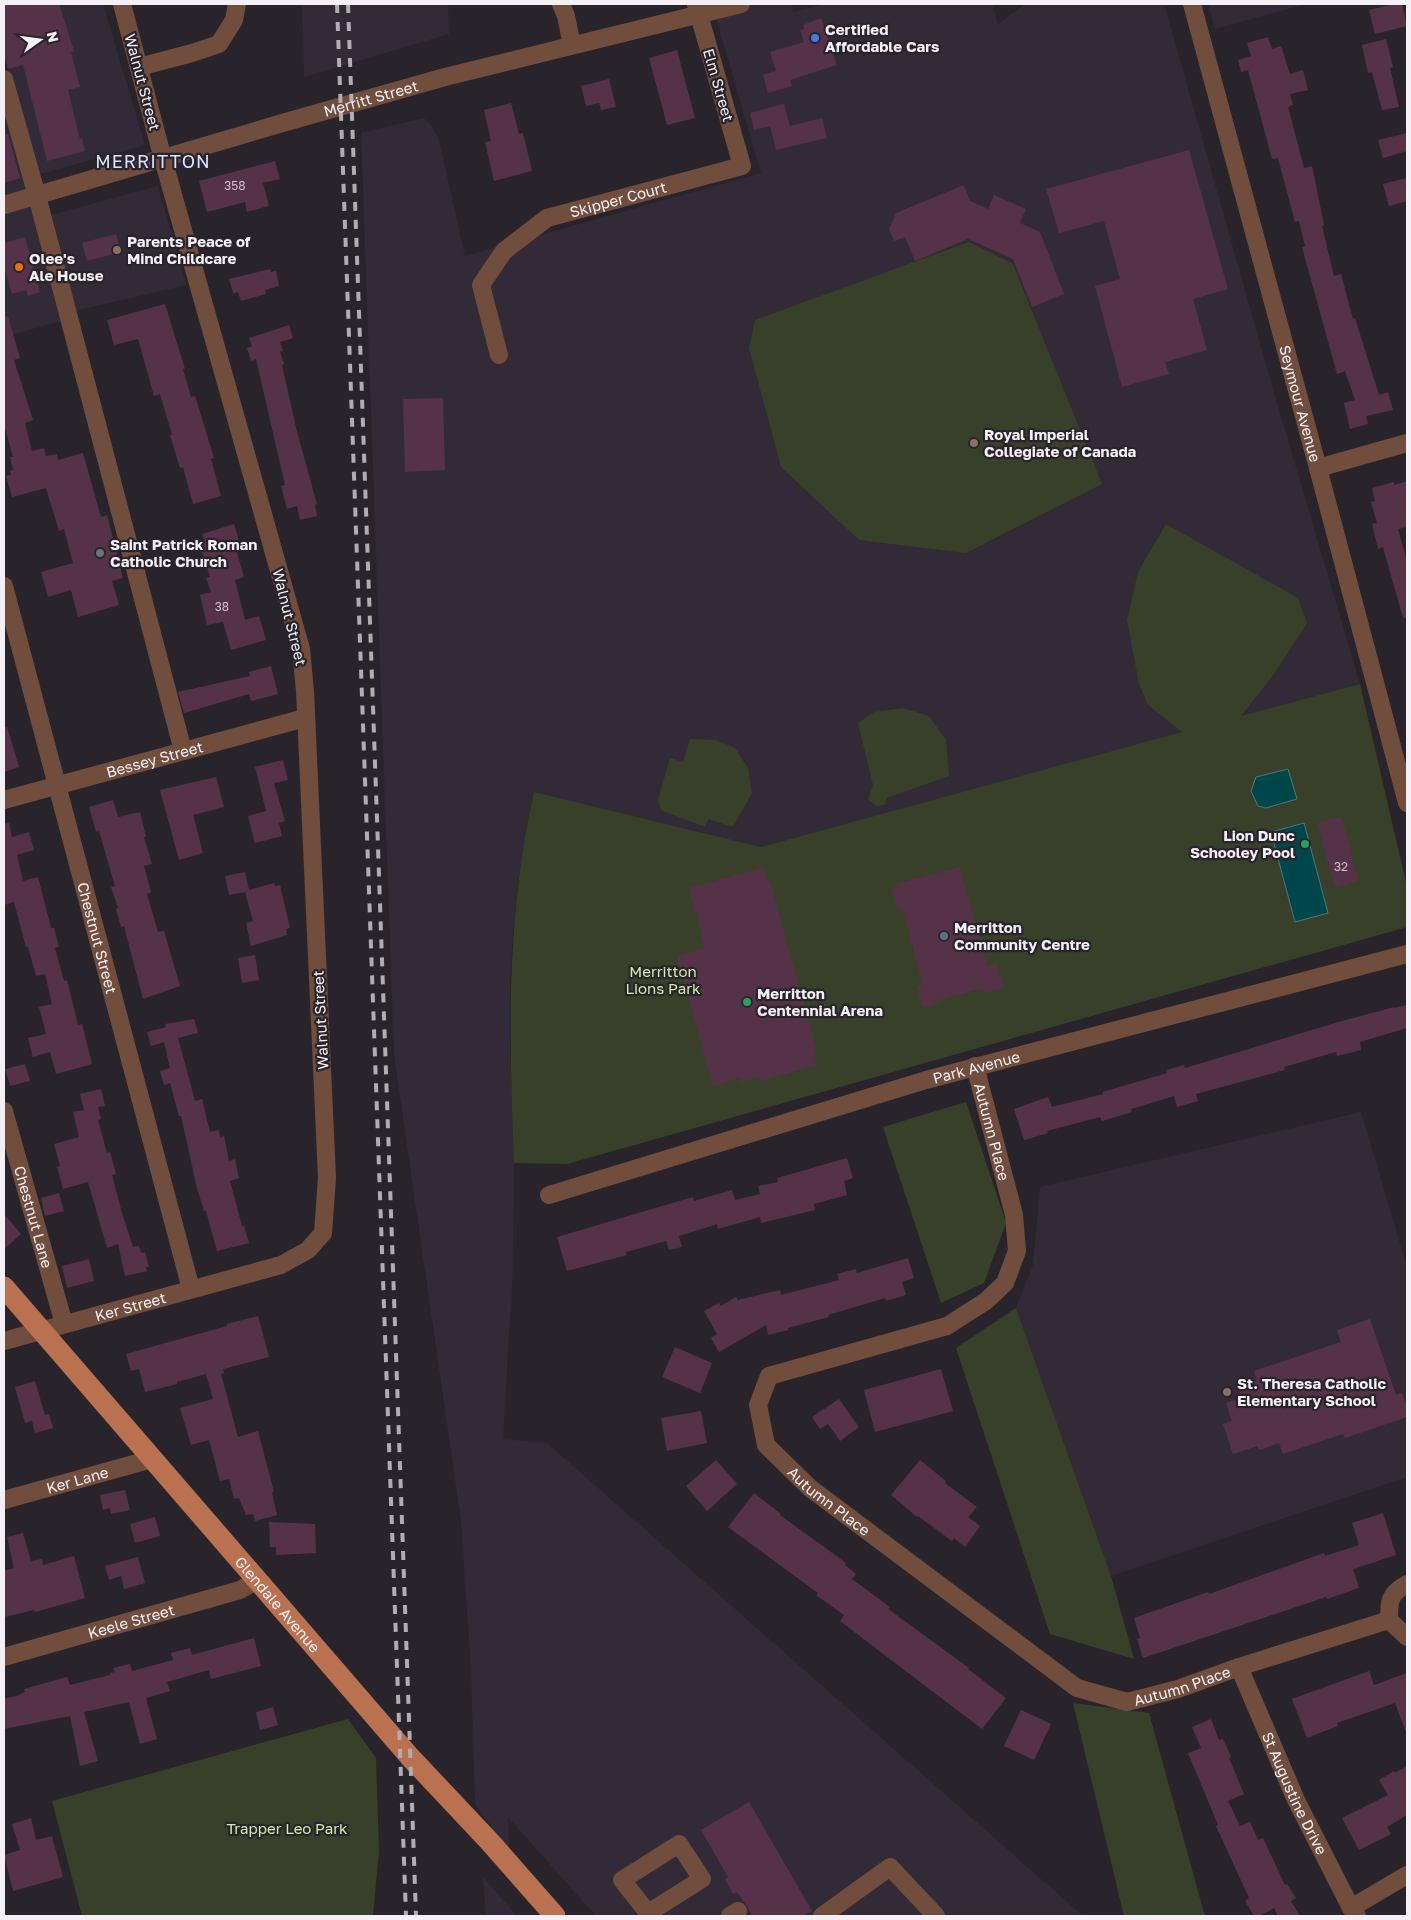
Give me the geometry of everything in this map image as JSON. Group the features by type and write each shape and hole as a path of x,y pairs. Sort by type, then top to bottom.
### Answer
{"main road":[{"name":"Glendale Avenue","path":"4,1287 410,1757 490,1842 555,1916"}],"street":[{"name":"Walnut Street","path":"122,4 163,158 301,649 327,1178 323,1234 308,1250 281,1265 258,1272"},
{"path":"139,67 192,54 219,44 234,20 237,4"},
{"path":"561,4 566,16 572,45"},
{"name":"Merritt Street","path":"4,205 286,122 572,45 697,9 742,4"},
{"name":"Seymour Avenue","path":"1192,4 1407,803"},
{"name":"Elm Street","path":"697,9 742,166"},
{"path":"4,79 37,196 183,751"},
{"name":"Skipper Court","path":"499,355 481,285 504,251 547,218 742,166"},
{"path":"1318,468 1407,443"},
{"name":"Chestnut Street","path":"4,586 191,1289"},
{"name":"Bessey Street","path":"4,800 305,718"},
{"name":"Park Avenue","path":"549,1195 975,1066 1407,954"},
{"name":"Autumn Place","path":"975,1066 1014,1215 1017,1251 1005,1283 986,1301 947,1326 769,1376 758,1405 766,1445 810,1488 1077,1688 1127,1702 1178,1689 1389,1620"},
{"name":"Chestnut Lane","path":"4,1111 64,1324"},
{"name":"Ker Street","path":"4,1341 258,1272"},
{"name":"Ker Lane","path":"4,1500 152,1459"},
{"name":"Keele Street","path":"4,1658 240,1590 256,1581"},
{"path":"1407,1584 1397,1590 1389,1601 1389,1620 1407,1637"},
{"name":"St Augustine Drive","path":"1239,1668 1296,1800 1354,1912"},
{"path":"822,1916 890,1867 936,1916"},
{"path":"1354,1912 1407,1875"}],"shaded area":[{"path":"4,4 103,4 145,145 26,178 61,321 4,337 4,113 19,108 4,50"},
{"path":"302,4 448,4 449,34 304,77"},
{"path":"712,4 791,4 793,12 825,4 992,4 998,24 1025,4 1164,4 1277,403 1360,684 761,847 534,792 518,882 512,947 509,1014 514,1163 513,1266 503,1439 547,1443 1083,1916 596,1916 508,1817 509,1851 475,1804 471,1669 461,1521 394,1054 361,133 424,118 431,125 439,140 465,256 761,173"},
{"path":"1208,4 1306,4 1215,29"},
{"name":"Parents Peace of Mind Childcare","path":"158,186 186,285 74,311 48,216"},
{"name":"St. Theresa Catholic Elementary School","path":"1361,1112 1407,1267 1407,1477 1111,1576 1016,1308 1033,1265 1040,1187"},
{"path":"483,1877 517,1916 486,1916"}],"green space":[{"path":"969,242 1013,264 1102,484 966,553 859,540 781,467 749,348 755,320"},
{"name":"Merritton Lions Park","path":"1166,524 1298,598 1307,623 1274,674 1241,716 1360,684 1407,887 1407,927 567,1164 514,1163 511,1023 514,931 518,885 534,792 761,847 1182,732 1148,705 1139,684 1127,620 1138,572"},
{"path":"903,708 929,716 946,740 949,776 887,798 885,804 877,806 868,799 873,785 858,723 874,712"},
{"path":"690,739 716,740 735,748 748,768 752,793 733,827 708,819 705,827 661,810 658,800 670,758 683,762"},
{"path":"966,1102 1006,1223 984,1283 941,1303 883,1127"},
{"path":"1016,1308 1111,1576 1134,1659 1050,1634 956,1348"},
{"path":"1073,1703 1149,1713 1204,1913 1207,1916 1124,1916"},
{"name":"Trapper Leo Park","path":"348,1719 376,1758 379,1851 373,1916 82,1916 52,1801"}],"water":[{"path":"1288,769 1297,799 1266,808 1258,806 1251,791 1256,777"},
{"path":"1304,823 1328,913 1295,922 1271,832"}],"building":[{"path":"4,4 59,4 74,51 71,52 80,87 68,90 80,139 82,138 85,151 47,161 23,65 8,69 4,54"},
{"path":"1402,4 1407,26 1375,34 1369,10"},
{"path":"821,18 837,65 790,80 792,86 768,93 763,75 776,71 770,52 804,42 800,30 804,29 803,25"},
{"path":"1268,37 1272,49 1281,46 1290,74 1303,70 1308,90 1290,94 1293,105 1288,107 1304,168 1312,166 1324,225 1322,226 1334,276 1341,274 1353,319 1355,318 1379,395 1388,392 1393,410 1366,416 1368,424 1350,429 1344,403 1355,400 1345,371 1337,374 1302,247 1305,246 1299,221 1295,222 1278,158 1272,159 1248,70 1241,72 1238,60 1251,56 1247,43"},
{"path":"1386,39 1393,67 1390,68 1399,107 1382,110 1372,72 1368,73 1362,45"},
{"path":"677,50 695,118 667,125 649,58"},
{"path":"609,79 616,107 601,110 599,103 586,106 581,86"},
{"path":"511,103 519,134 523,133 532,171 494,181 485,142 491,141 484,110"},
{"path":"784,104 790,126 822,118 827,138 776,150 770,126 754,130 750,113"},
{"path":"1407,133 1407,151 1383,158 1378,140"},
{"path":"4,134 8,134 20,178 4,183"},
{"path":"1189,150 1228,289 1193,299 1207,350 1165,362 1169,374 1122,387 1095,286 1120,279 1104,221 1059,233 1046,189"},
{"path":"275,161 280,179 263,183 269,206 247,212 245,202 207,212 199,181"},
{"path":"1407,178 1407,201 1389,206 1383,184"},
{"path":"964,185 970,201 988,209 994,195 1026,209 1020,223 1040,232 1064,294 1032,307 1013,259 968,239 915,261 905,237 894,241 889,229 896,213"},
{"path":"116,234 121,252 87,261 82,243"},
{"name":"Olee's Ale House","path":"25,237 40,292 28,296 26,290 12,294 4,266 4,243"},
{"path":"270,269 271,272 276,271 279,286 265,290 266,294 241,301 238,292 233,293 229,279"},
{"path":"165,304 185,369 183,369 191,397 195,396 214,458 211,459 221,496 193,504 183,467 180,468 170,435 172,435 160,394 154,396 138,339 114,345 107,320"},
{"path":"8,316 20,358 14,360 33,420 25,423 32,451 44,448 46,456 57,454 58,460 83,453 101,517 107,515 123,578 112,581 119,605 78,617 71,590 48,597 41,572 73,563 64,529 59,531 46,488 12,497 6,476 11,475 10,471 13,470 10,457 13,457 4,425 4,317"},
{"path":"289,325 293,338 280,342 283,351 280,352 284,364 282,365 297,432 317,504 315,505 317,516 300,520 297,506 287,509 281,486 285,485 256,359 251,361 247,348 252,346 249,338"},
{"path":"443,398 445,470 405,472 403,399"},
{"path":"1407,481 1407,527 1398,529 1407,561 1407,618 1403,618 1383,547 1378,549 1372,524 1377,523 1371,502 1375,501 1372,488 1394,482 1394,485"},
{"path":"234,524 239,541 234,542 244,577 235,580 245,620 259,616 266,640 231,650 223,622 207,625 200,595 211,592 206,578 210,577 199,544 205,542 202,534"},
{"path":"271,666 278,694 251,701 249,694 184,713 178,692 250,676 249,672"},
{"path":"7,727 19,767 4,772 4,728"},
{"path":"283,760 288,780 274,783 285,821 279,823 282,836 255,843 248,816 266,811 255,767"},
{"path":"216,777 224,807 193,815 203,853 179,860 160,790"},
{"path":"113,800 118,817 140,812 146,837 144,837 152,864 144,866 151,892 147,894 158,932 164,931 180,986 143,999 124,926 121,927 116,909 118,908 111,887 115,886 99,831 96,832 89,807"},
{"path":"1341,817 1352,851 1350,851 1358,881 1335,887 1317,823"},
{"path":"9,823 12,837 29,832 34,850 17,855 23,881 38,877 51,928 54,928 59,947 55,948 64,981 67,980 78,1025 82,1024 92,1064 56,1074 50,1052 33,1057 28,1038 46,1034 39,1007 52,1004 45,974 36,976 14,902 4,905 4,824"},
{"name":"Merritton Community Centre","path":"960,867 987,966 997,963 1004,988 984,993 983,988 939,1000 939,1003 922,1008 917,986 923,985 902,908 897,909 891,889 897,887 896,884"},
{"name":"Merritton Centennial Arena","path":"763,868 767,882 770,881 816,1048 813,1049 817,1065 760,1081 759,1077 741,1082 740,1078 713,1086 677,956 705,948 689,888"},
{"path":"245,872 249,890 274,883 275,886 280,885 290,928 286,929 287,935 251,946 246,923 253,921 245,892 229,895 225,876"},
{"path":"255,955 259,980 242,983 238,958"},
{"path":"1407,1005 1407,1028 1360,1042 1361,1050 1337,1056 1336,1052 1284,1067 1285,1070 1196,1094 1198,1101 1177,1107 1174,1096 1131,1109 1132,1112 1102,1121 1100,1117 1047,1131 1048,1133 1024,1140 1014,1109 1048,1097 1052,1107 1103,1094 1103,1092 1167,1073 1166,1070 1184,1065 1185,1068 1335,1023"},
{"path":"194,1019 198,1033 178,1038 195,1101 202,1099 210,1132 219,1130 220,1137 224,1136 229,1161 235,1159 239,1178 230,1181 242,1226 244,1226 249,1243 217,1251 206,1211 204,1211 197,1188 181,1116 179,1116 170,1083 164,1085 160,1071 170,1068 164,1042 151,1046 147,1032 166,1027 165,1024"},
{"path":"25,1064 30,1081 10,1086 5,1069"},
{"path":"101,1089 105,1106 98,1107 101,1119 98,1120 107,1153 110,1152 116,1174 112,1175 122,1213 133,1247 139,1246 141,1253 145,1252 149,1267 146,1267 147,1271 125,1276 118,1244 107,1248 88,1182 63,1189 57,1167 60,1166 54,1144 79,1137 73,1112 84,1110 80,1094"},
{"path":"847,1158 853,1178 844,1181 847,1195 814,1204 815,1210 761,1223 760,1217 718,1229 717,1224 679,1236 682,1247 669,1250 666,1241 626,1252 627,1255 567,1271 557,1237 693,1197 694,1201 732,1190 735,1200 760,1194 758,1186 778,1182 777,1178"},
{"path":"59,1193 64,1211 45,1216 41,1198"},
{"path":"4,1214 21,1234 4,1249"},
{"path":"908,1258 914,1278 902,1282 906,1295 886,1301 885,1298 768,1335 766,1325 719,1352 711,1338 717,1334 704,1311 719,1303 721,1306 736,1297 738,1300 780,1290 781,1295 839,1280 837,1274 856,1269 857,1273"},
{"path":"89,1259 94,1281 67,1288 62,1266"},
{"path":"258,1316 269,1357 223,1369 224,1373 221,1374 238,1437 258,1431 274,1492 272,1492 277,1515 255,1521 253,1514 246,1515 239,1498 234,1499 229,1479 220,1481 209,1440 191,1445 180,1408 213,1399 206,1374 145,1392 139,1369 131,1371 126,1354"},
{"path":"1370,1319 1396,1395 1402,1393 1407,1407 1407,1417 1345,1438 1343,1434 1283,1454 1279,1443 1259,1450 1257,1446 1233,1454 1223,1424 1232,1421 1226,1403 1241,1398 1238,1387 1257,1380 1254,1371 1341,1342 1337,1330"},
{"path":"675,1347 712,1363 700,1393 662,1377"},
{"path":"941,1369 953,1411 875,1432 864,1390"},
{"path":"35,1381 45,1415 49,1414 53,1428 35,1433 32,1421 25,1423 15,1387"},
{"path":"839,1399 859,1427 840,1441 828,1424 820,1429 812,1417"},
{"path":"701,1411 707,1443 667,1451 661,1418"},
{"path":"716,1460 737,1484 707,1511 686,1486"},
{"path":"920,1460 946,1481 945,1483 977,1507 968,1517 980,1526 965,1547 954,1538 952,1541 917,1517 891,1495"},
{"path":"125,1490 130,1510 111,1514 110,1508 103,1510 100,1495"},
{"path":"754,1493 780,1515 846,1563 845,1565 856,1574 852,1579 890,1607 888,1609 969,1668 1006,1698 982,1729 840,1621 844,1615 816,1595 818,1593 728,1527"},
{"path":"1383,1513 1396,1555 1353,1569 1359,1588 1327,1599 1326,1597 1143,1658 1137,1639 1140,1638 1134,1618 1208,1592 1209,1594 1324,1553 1325,1556 1359,1545 1352,1523"},
{"path":"155,1517 160,1536 135,1543 130,1524"},
{"path":"269,1522 315,1524 316,1553 276,1555 276,1547 270,1547"},
{"path":"23,1533 31,1561 42,1559 43,1565 74,1556 85,1598 35,1612 34,1610 4,1617 4,1571 14,1568 7,1537"},
{"path":"138,1557 145,1583 124,1589 121,1576 109,1580 105,1566"},
{"path":"254,1638 261,1666 211,1679 209,1670 167,1682 170,1691 146,1698 157,1739 140,1744 129,1702 84,1712 98,1761 80,1766 70,1716 4,1729 4,1699 20,1695 25,1692 24,1689 67,1677 70,1685 110,1675 110,1673 115,1672 113,1668 130,1664 132,1671 173,1660 171,1653 190,1648 192,1655"},
{"path":"1369,1671 1374,1685 1407,1673 1407,1731 1395,1703 1337,1723 1338,1726 1307,1738 1292,1699"},
{"path":"273,1707 278,1725 260,1730 256,1712"},
{"path":"1021,1710 1051,1724 1034,1760 1004,1746"},
{"path":"1211,1719 1219,1740 1223,1739 1231,1757 1229,1758 1244,1794 1228,1801 1240,1826 1250,1822 1258,1840 1263,1838 1285,1885 1287,1884 1296,1898 1291,1901 1300,1916 1278,1916 1274,1908 1260,1916 1254,1916 1245,1901 1249,1898 1216,1826 1218,1825 1188,1753 1201,1748 1192,1727"},
{"path":"1407,1766 1407,1815 1387,1827 1391,1834 1359,1850 1342,1818 1388,1795 1379,1780"},
{"path":"749,1802 812,1911 803,1916 752,1916 737,1892 733,1894 725,1879 728,1877 701,1830"},
{"path":"31,1818 36,1840 52,1836 63,1877 13,1891 4,1855 20,1850 12,1824"}],"railway":[{"path":"337,4 406,1916"},
{"path":"348,4 416,1916"}],"place":[{"name":"Certified Affordable Cars","path":"815,38"},
{"name":"Parents Peace of Mind Childcare","path":"117,250"},
{"name":"Olee's Ale House","path":"19,267"},
{"name":"Royal Imperial Collegiate of Canada","path":"974,443"},
{"name":"Saint Patrick Roman Catholic Church","path":"100,553"},
{"name":"Lion Dunc Schooley Pool","path":"1305,844"},
{"name":"Merritton Community Centre","path":"944,936"},
{"name":"Merritton Centennial Arena","path":"747,1002"},
{"name":"St. Theresa Catholic Elementary School","path":"1227,1392"}],"district":[{"name":"MERRITTON","path":"153,161"}]}
